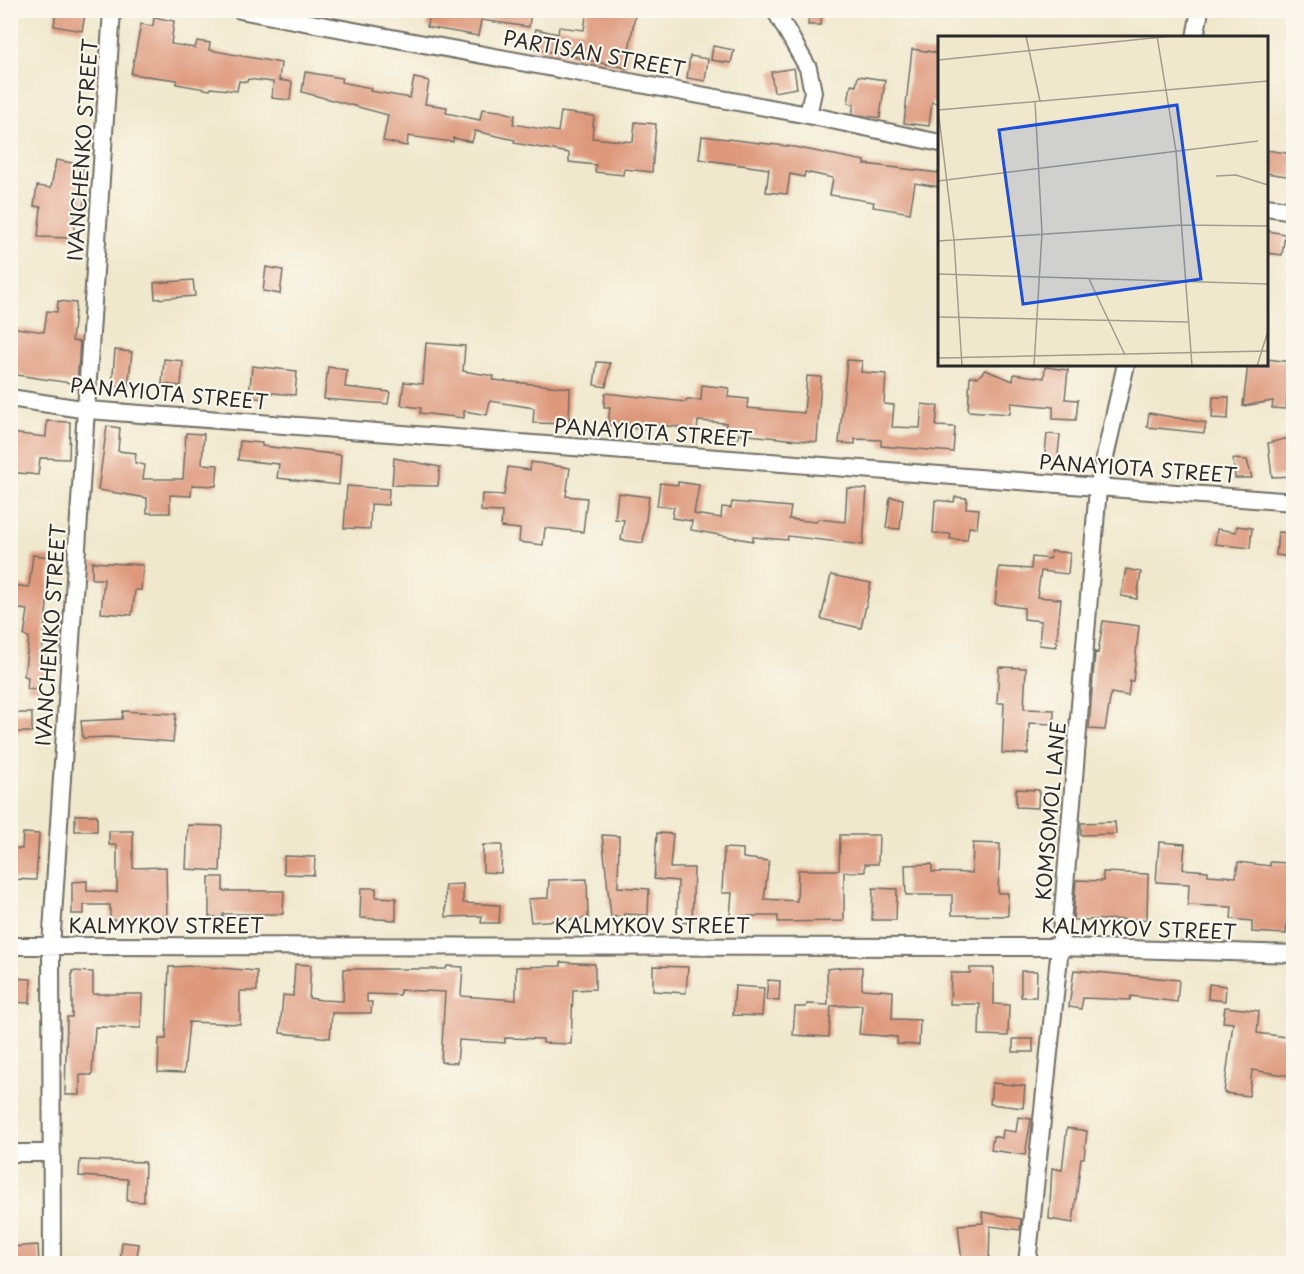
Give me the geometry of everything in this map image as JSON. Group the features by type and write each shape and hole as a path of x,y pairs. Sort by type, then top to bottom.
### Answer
{"street":[{"name":"IVANCHENKO STREET","path":"52,1263 51,947 88,410 112,10"},
{"name":"PARTISAN STREET","path":"240,10 808,115 938,143"},
{"path":"775,10 808,68 813,92 808,115"},
{"path":"1195,36 1200,10"},
{"path":"1268,207 1293,211"},
{"name":"KOMSOMOL LANE","path":"1027,1263 1060,947 1098,488 1126,366"},
{"name":"PANAYIOTA STREET","path":"10,398 88,410 1293,502"},
{"name":"KALMYKOV STREET","path":"10,946 1060,947 1293,954"},
{"path":"10,1153 52,1153"}],"building":[{"path":"56,10 86,10 82,31 54,26"},
{"path":"429,10 531,10 529,27 481,20 478,36 427,27"},
{"path":"587,10 636,10 626,68 532,48 536,29 558,34 559,27 584,30"},
{"path":"809,10 822,10 821,25 808,25"},
{"path":"154,17 174,21 171,44 195,48 197,41 210,43 209,50 281,63 279,80 292,82 290,100 272,98 273,82 248,79 247,82 239,81 237,91 211,88 210,90 176,84 177,80 131,74 141,24 153,26"},
{"path":"713,46 734,50 731,63 711,60"},
{"path":"912,49 938,53 938,103 932,102 929,126 904,123"},
{"path":"690,56 708,59 705,81 687,78"},
{"path":"794,68 797,88 774,92 771,72"},
{"path":"305,72 342,78 341,82 371,88 370,91 410,98 414,78 429,81 425,104 447,107 446,113 480,120 482,109 499,111 515,115 513,124 558,132 561,112 594,116 592,138 633,142 635,122 656,124 652,172 624,169 623,175 595,172 596,165 569,162 569,153 514,143 515,140 475,131 472,142 453,138 453,142 408,136 407,146 383,141 388,115 302,92"},
{"path":"858,76 885,80 880,118 852,114 854,104 848,103 851,85 856,86"},
{"path":"702,136 794,147 865,161 865,164 938,173 938,187 915,183 910,213 873,207 874,202 830,195 833,178 805,172 804,177 790,174 787,194 766,192 769,169 699,159"},
{"path":"1268,150 1293,154 1293,177 1268,173"},
{"path":"56,160 84,165 79,192 85,193 83,207 76,206 73,238 38,237 41,207 34,206 37,186 51,188"},
{"path":"1268,231 1285,234 1282,255 1268,253"},
{"path":"266,267 283,270 280,294 263,291"},
{"path":"193,280 195,296 155,299 154,283"},
{"path":"58,301 76,303 72,341 80,342 77,384 10,374 10,327 44,332 47,311 57,312"},
{"path":"426,343 465,346 463,371 494,376 493,380 570,388 569,424 533,423 534,408 490,401 487,415 464,411 464,418 420,413 421,408 401,405 404,382 423,384"},
{"path":"115,350 132,352 128,388 112,386"},
{"path":"164,359 183,361 181,386 162,384"},
{"path":"1268,359 1292,362 1286,409 1272,408 1273,401 1243,406 1248,366 1268,366"},
{"path":"847,360 862,361 861,372 886,374 884,404 894,405 892,427 920,428 922,404 938,406 936,426 955,427 953,452 881,446 881,440 855,439 855,444 839,443"},
{"path":"597,362 610,363 606,387 594,385"},
{"path":"252,366 297,371 295,395 263,392 263,399 249,397"},
{"path":"328,367 347,370 345,387 390,392 388,404 324,399"},
{"path":"1045,367 1068,370 1065,399 1078,400 1076,420 1053,419 1053,407 1011,403 1010,414 968,411 970,376 978,377 985,370 1013,381 1014,374 1044,378"},
{"path":"807,376 821,377 817,442 738,434 738,440 725,438 726,423 698,421 697,432 679,431 679,427 648,424 647,430 608,425 610,407 604,407 605,393 686,402 686,400 701,400 702,385 729,388 728,397 748,399 747,408 804,413"},
{"path":"1213,397 1229,397 1228,419 1212,418"},
{"path":"1149,413 1206,423 1204,433 1147,427"},
{"path":"47,421 70,422 69,459 40,458 38,475 10,472 10,433 46,437"},
{"path":"107,426 120,428 118,451 136,453 135,463 145,465 143,479 183,479 186,433 204,434 202,464 218,465 216,486 192,485 191,496 170,495 170,513 147,513 147,498 98,490"},
{"path":"1047,434 1060,435 1057,464 1044,463"},
{"path":"1293,437 1293,476 1272,477 1268,443"},
{"path":"240,441 262,443 262,446 341,455 339,485 277,478 279,464 238,460"},
{"path":"394,458 440,467 438,486 392,485"},
{"path":"1233,459 1247,460 1252,478 1235,478"},
{"path":"531,462 570,468 566,496 587,498 583,532 545,528 543,545 519,542 520,529 501,527 502,512 481,511 482,494 504,495 508,467 530,470"},
{"path":"678,482 699,485 694,514 721,518 722,507 731,508 732,502 791,507 789,519 816,522 818,519 845,522 847,488 867,489 863,545 788,536 787,540 753,537 753,541 691,530 692,521 672,518 674,507 657,506 660,483 678,485"},
{"path":"347,486 389,489 388,505 371,504 370,529 344,528"},
{"path":"618,493 649,497 643,543 621,540 624,520 615,519"},
{"path":"890,497 903,499 900,529 886,528"},
{"path":"955,497 967,498 966,508 979,509 977,528 969,527 967,540 950,539 951,534 933,533 935,500 954,502"},
{"path":"1237,526 1252,528 1250,548 1215,544 1217,529 1236,532"},
{"path":"1278,532 1293,533 1293,557 1276,555"},
{"path":"1051,551 1070,553 1068,574 1041,571 1037,597 1061,599 1056,647 1039,645 1041,621 1024,619 1024,608 995,604 999,567 1031,569 1032,557 1050,559"},
{"path":"33,555 52,557 42,652 48,653 45,677 41,676 40,690 27,689 28,677 24,676 29,637 24,636 28,610 10,608 12,585 29,587"},
{"path":"92,562 143,565 141,590 135,590 132,615 101,613 104,579 92,579"},
{"path":"1126,569 1141,572 1137,599 1121,596"},
{"path":"831,575 871,583 861,628 821,619"},
{"path":"1103,621 1139,626 1133,681 1130,681 1128,696 1111,693 1105,730 1089,729 1095,652 1098,653"},
{"path":"999,667 1026,668 1024,709 1054,710 1054,724 1029,723 1028,754 1002,753 1004,703 997,703"},
{"path":"123,711 176,714 173,742 109,737 83,738 81,721 122,719"},
{"path":"10,713 32,713 32,732 10,732"},
{"path":"1016,789 1039,790 1038,808 1016,807"},
{"path":"75,815 97,815 97,831 75,831"},
{"path":"1115,822 1116,834 1081,835 1081,823"},
{"path":"188,825 222,826 220,871 186,869"},
{"path":"109,831 133,831 133,868 166,867 167,916 133,916 133,920 110,920 110,905 84,905 84,914 72,914 72,882 87,881 87,891 117,892 117,845 109,845"},
{"path":"23,833 39,834 36,880 10,879 10,848 22,849"},
{"path":"657,833 673,834 670,868 694,868 692,923 677,922 678,881 654,879"},
{"path":"602,835 619,836 618,887 649,889 648,915 624,914 624,916 611,917"},
{"path":"840,835 879,835 878,864 865,864 865,872 844,872 844,921 778,922 778,916 730,916 732,893 722,893 724,848 743,849 743,858 769,861 764,899 797,901 798,870 839,870"},
{"path":"1159,842 1185,844 1183,869 1208,871 1208,875 1236,877 1238,862 1270,866 1270,862 1290,863 1286,934 1252,932 1252,921 1231,919 1232,907 1188,905 1189,884 1156,882"},
{"path":"973,843 1000,844 998,893 1008,893 1008,916 952,915 952,895 906,895 905,865 932,864 932,872 972,873"},
{"path":"483,845 502,845 501,873 483,872"},
{"path":"284,856 315,857 314,875 284,874"},
{"path":"1103,872 1148,874 1147,919 1073,920 1076,880 1103,881"},
{"path":"209,877 223,877 223,891 284,891 283,914 223,914 223,917 209,917"},
{"path":"587,879 588,918 531,922 528,899 548,898 549,880"},
{"path":"463,884 463,903 500,905 499,923 481,923 482,916 446,917 445,885"},
{"path":"361,888 376,888 376,897 396,898 396,920 360,918"},
{"path":"873,888 897,889 896,920 872,920"},
{"path":"561,962 595,964 595,989 573,990 571,1044 543,1043 543,1039 505,1038 505,1043 459,1040 457,1063 441,1062 445,992 400,990 400,995 367,994 367,1002 372,1002 371,1013 332,1013 330,1038 280,1033 283,995 293,996 295,964 311,965 309,998 321,1000 343,1001 344,969 446,969 447,966 463,967 461,996 516,1000 516,967 561,966"},
{"path":"195,966 257,971 257,991 240,991 240,1024 189,1022 184,1073 158,1072 159,1039 166,1039 169,967"},
{"path":"653,966 688,967 686,993 653,991"},
{"path":"862,967 862,989 893,991 892,1019 920,1020 919,1045 897,1044 897,1037 859,1034 862,1005 831,1006 829,1037 793,1035 795,1007 806,1007 807,1004 828,1005 827,969"},
{"path":"970,968 994,968 994,1004 1009,1005 1008,1036 979,1035 980,1004 950,1004 951,973 970,973"},
{"path":"1074,970 1179,980 1177,1002 1131,996 1130,1000 1083,998 1081,1009 1069,1007"},
{"path":"72,971 93,972 93,994 142,994 141,1028 95,1027 92,1075 80,1075 80,1095 65,1095 67,1017 72,1017"},
{"path":"1021,971 1037,971 1036,997 1021,997"},
{"path":"10,978 31,979 30,1003 10,1002"},
{"path":"768,980 780,981 779,1001 766,1000"},
{"path":"1209,984 1226,986 1225,1001 1208,999"},
{"path":"735,986 764,988 762,1016 733,1015"},
{"path":"1225,1007 1259,1011 1257,1033 1293,1038 1292,1076 1252,1070 1249,1096 1224,1093 1233,1023 1223,1022"},
{"path":"1013,1039 1033,1039 1033,1052 1013,1052"},
{"path":"992,1083 1025,1086 1023,1108 990,1104"},
{"path":"1018,1117 1031,1119 1025,1155 991,1150 993,1136 1002,1138 1003,1130 1016,1132"},
{"path":"1067,1128 1087,1131 1084,1158 1081,1158 1073,1223 1049,1219 1052,1168 1062,1170"},
{"path":"80,1160 145,1162 144,1202 127,1201 128,1179 79,1176"},
{"path":"982,1212 1021,1219 1020,1230 990,1226 989,1263 962,1263 958,1225 983,1223"},
{"path":"122,1242 139,1244 136,1263 120,1263"},
{"path":"38,1245 39,1263 10,1263 10,1247"}]}
